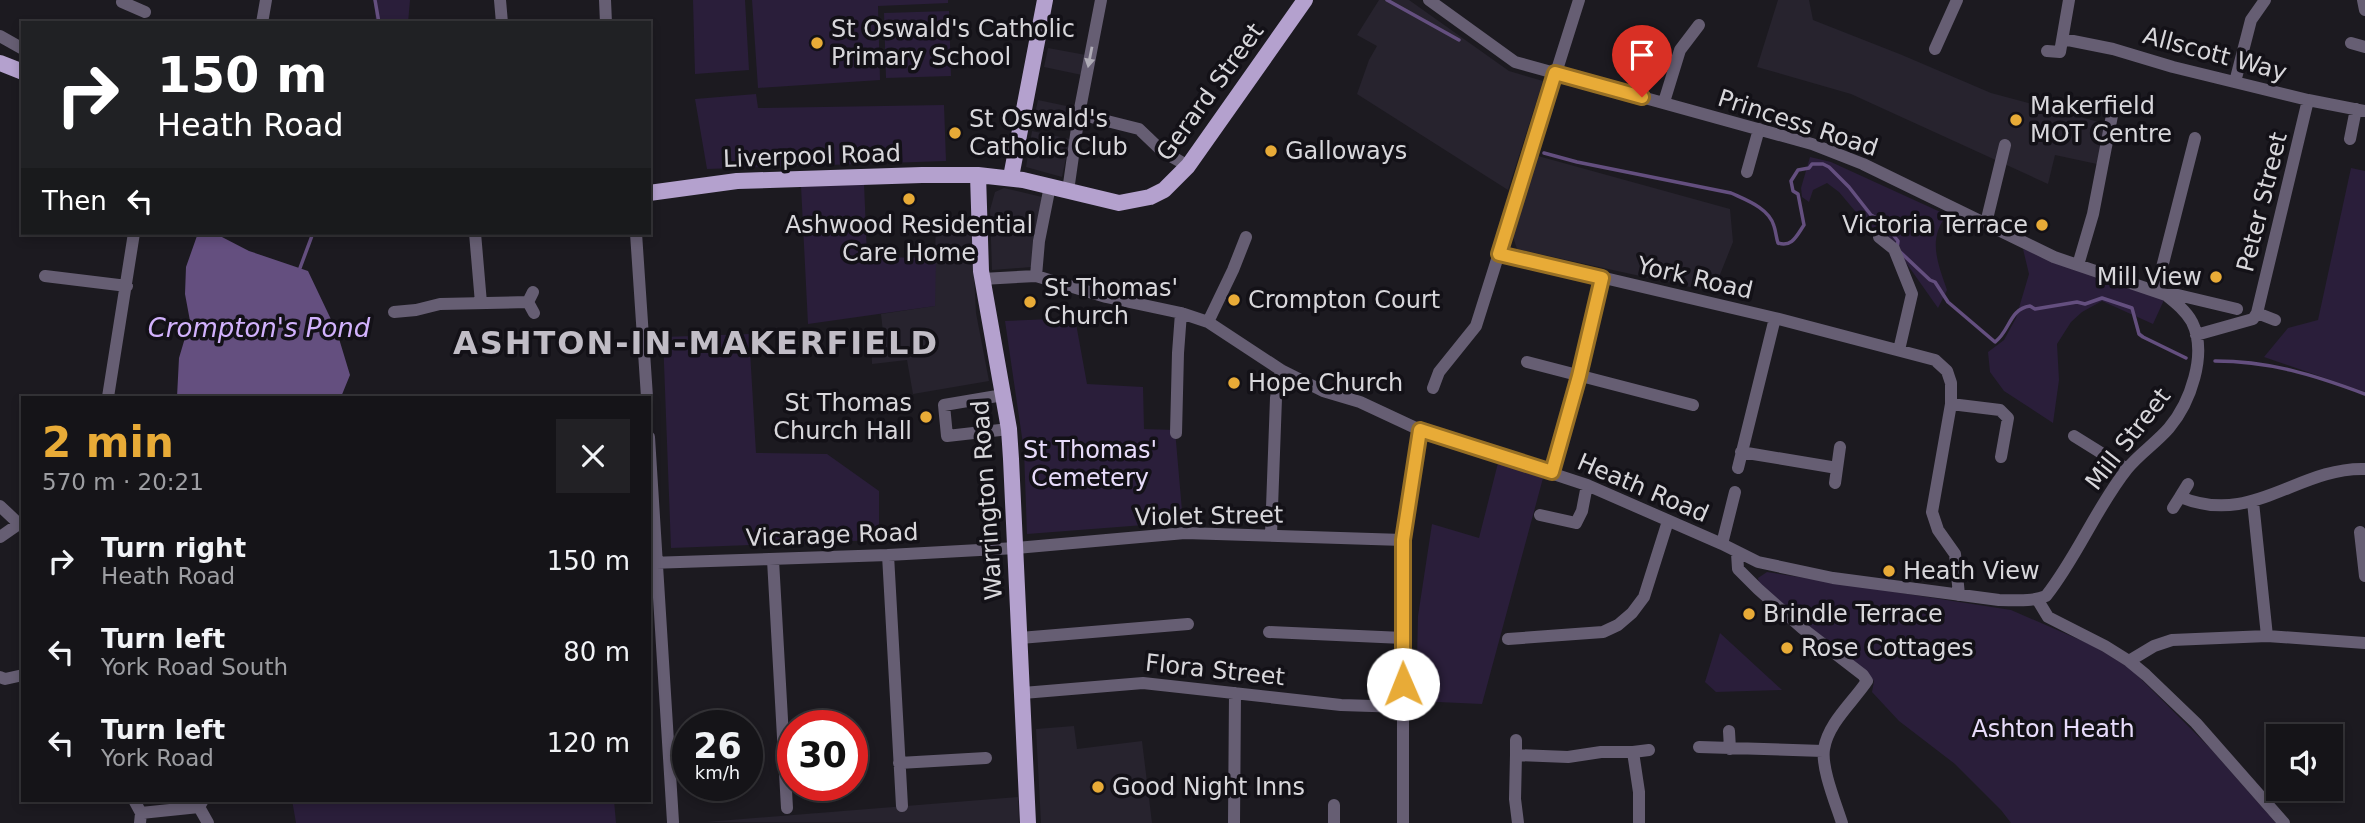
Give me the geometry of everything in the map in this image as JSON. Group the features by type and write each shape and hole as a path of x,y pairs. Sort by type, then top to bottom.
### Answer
{"main road":[{"path":"1011,177 1045,0"},
{"name":"Gerard Street","path":"978,175 1011,177 1119,203 1150,197 1164,190 1188,166 1305,0"},
{"path":"0,63 21,71"},
{"name":"Liverpool Road","path":"651,193 737,181 929,174 978,175"},
{"name":"Warrington Road","path":"978,175 982,279 1009,429 1028,823"}],"street":[{"path":"263,20 266,0"},
{"path":"500,0 502,21"},
{"path":"605,0 607,21"},
{"path":"1068,191 1079,114 1101,0"},
{"name":"Princess Road","path":"1429,0 1515,62 1812,144 1863,164 2054,257 2161,293 2237,309"},
{"path":"1433,388 1438,372 1476,326 1579,0"},
{"path":"1935,49 1958,0"},
{"path":"2047,51 2060,52 2069,0"},
{"path":"2235,82 2251,20 2265,0"},
{"path":"2363,0 2365,10"},
{"path":"1664,103 1680,50 1699,25"},
{"path":"0,36 21,48"},
{"name":"Allscott Way","path":"2063,39 2113,49 2173,68 2361,110 2350,139"},
{"path":"2351,43 2365,47"},
{"name":"Peter Street","path":"2257,313 2308,100"},
{"path":"2078,265 2093,214 2114,105"},
{"path":"1079,114 1139,129 1162,151 1188,166"},
{"path":"1747,172 1759,129"},
{"path":"2195,138 2161,293 2187,314 2196,335 2253,319 2257,313 2275,320"},
{"path":"1986,223 2005,145"},
{"path":"1037,276 1039,241 1050,187"},
{"path":"108,396 134,235"},
{"path":"475,235 481,303"},
{"path":"636,235 647,396"},
{"path":"1208,322 1246,237"},
{"path":"1879,237 1894,249 1912,295 1899,350"},
{"name":"York Road","path":"1499,254 1775,318 1935,360 1947,371 1951,383 1951,404 1932,512 1938,530 1955,554 1959,595"},
{"path":"44,276 127,286"},
{"name":"Heath Road","path":"982,279 1037,276 1106,297 1181,313 1208,322 1281,370 1323,391 1360,402 1420,430 1587,485 1758,562 1782,569 1959,595 1999,600 2037,599"},
{"path":"1552,472 1579,376 1602,278"},
{"path":"394,312 440,304 531,302"},
{"path":"1176,433 1181,313"},
{"path":"1738,468 1775,318"},
{"name":"Mill Street","path":"2037,599 2046,596 2053,587 2127,469 2169,428 2188,398 2197,359 2196,335"},
{"path":"1527,362 1693,405"},
{"path":"1271,536 1276,398 1281,370"},
{"path":"1003,395 944,405 947,436 1009,429"},
{"path":"1951,404 2000,410 2008,418 2001,457"},
{"path":"1403,823 1403,540 1420,430"},
{"path":"2074,436 2127,469"},
{"path":"1835,484 1840,447"},
{"path":"1741,452 1837,468"},
{"path":"2188,484 2176,503 2216,507 2253,502 2308,480 2352,468 2365,469"},
{"path":"1540,515 1576,523 1582,511 1587,485"},
{"path":"1722,544 1735,492"},
{"path":"651,500 653,562 673,822"},
{"path":"2253,502 2267,636"},
{"path":"0,506 20,522 0,537"},
{"path":"1508,639 1603,632 1618,625 1633,613 1644,597 1668,521"},
{"path":"2360,532 2365,576"},
{"name":"Violet Street","path":"1016,548 1167,534 1403,540"},
{"name":"Vicarage Road","path":"653,562 773,560 1016,548"},
{"path":"1737,553 1738,569 1758,589 1867,681 1839,717 1823,751 1842,823"},
{"path":"888,555 902,806"},
{"path":"773,560 787,808"},
{"path":"2037,599 2048,617 2105,646 2129,662 2196,723 2284,823"},
{"path":"1020,638 1188,625"},
{"path":"1269,632 1403,638"},
{"path":"2129,662 2154,646 2172,640 2267,636 2365,643"},
{"path":"0,677 5,679 21,675"},
{"name":"Flora Street","path":"1023,693 1129,683 1340,705 1404,707"},
{"path":"1234,823 1235,693"},
{"path":"1729,731 1730,749"},
{"path":"1516,740 1515,799 1518,823"},
{"path":"1699,747 1823,751"},
{"path":"1516,755 1568,757 1601,752 1649,750"},
{"path":"1633,752 1639,792 1639,823"},
{"path":"899,763 986,758"},
{"path":"141,818 201,804 208,823"},
{"path":"1334,804 1334,823"}],"shaded area":[{"path":"1379,0 1409,0 1509,71 1543,81 1508,190 1357,94 1377,46 1357,35"},
{"path":"1778,0 1809,0 1813,20 1991,93 2106,124 2097,164 2055,155 2048,184 1851,94 1757,67"},
{"path":"1048,48 1086,55 1082,75 1044,67"},
{"path":"1038,100 1076,108 1072,131 1033,123"},
{"path":"1032,131 1070,139 1062,177 1026,167"},
{"path":"1538,156 1730,209 1733,242 1713,292 1517,249 1513,237"},
{"path":"1004,188 1042,197 1033,240 1032,267 992,270 990,210 995,192"},
{"path":"936,216 971,217 976,313 989,381 913,394 907,360 872,364 871,333 883,332 881,314 934,306"},
{"path":"1074,726 1077,749 1142,741 1152,823 1041,823 1036,729"},
{"path":"1018,797 1019,823 706,822"}],"green space":[{"path":"374,0 410,0 408,21 376,21"},
{"path":"693,0 745,0 749,70 695,74"},
{"name":"St Oswald's Catholic Primary School","path":"752,0 948,0 948,3 878,6 880,80 758,88"},
{"path":"949,11 951,76 886,78 884,13"},
{"path":"756,94 758,108 944,105 946,161 707,169 695,99"},
{"path":"1810,157 1831,162 1947,215 1937,233 1936,242 1938,261 1947,290 1938,308 1890,240 1866,224 1839,192 1827,183 1813,190 1809,202 1802,197 1801,188"},
{"path":"2351,168 2365,171 2365,392 2264,357 2288,328 2318,320"},
{"path":"864,183 867,257 936,258 935,306 808,324 801,186"},
{"path":"2023,249 2164,300 2153,324 2102,301 2082,312 2071,322 2057,344 2059,380 2053,423 2004,391 1990,372 1988,352 2004,340 2016,318 2029,274"},
{"name":"St Thomas' Cemetery","path":"1075,318 1087,384 1143,387 1144,429 1175,430 1183,522 1027,534 1024,451 1005,321"},
{"path":"749,334 756,453 827,454 879,491 879,540 671,548 663,337"},
{"path":"1498,463 1543,478 1482,704 1416,701 1418,616 1432,524 1479,538"},
{"name":"Ashton Heath","path":"1767,572 2011,610 2094,646 2131,669 2211,749 2276,823 2011,823 1955,764 1899,721 1872,692 1874,681 1759,584 1758,578"},
{"path":"1720,633 1782,690 1716,692 1705,682"},
{"path":"292,802 614,802 616,823 296,823"}],"water":[{"name":"Crompton's Pond","path":"197,235 213,235 249,251 308,271 337,332 350,375 341,396 177,396 179,358 190,321 185,294 186,267"}],"waterway":[{"path":"375,0 379,21"},
{"path":"1387,0 1459,40"},
{"path":"1544,153 1731,193 1756,205 1767,214 1774,226 1778,243 1783,244 1794,240 1804,225 1798,194 1793,191 1791,181 1798,170 1809,168 1812,164 1823,164 1849,187 1871,215 1882,221 1898,241 1897,249 1935,282 1948,302 1995,342 2023,308 2030,306 2035,309 2077,302 2085,304 2102,298 2132,308 2139,334 2186,358"},
{"path":"300,268 312,235"},
{"path":"2215,361 2254,363 2292,370 2365,394"}],"place":[{"name":"St Oswald's Catholic Primary School","path":"817,43"},
{"name":"Makerfield MOT Centre","path":"2016,120"},
{"name":"St Oswald's Catholic Club","path":"955,133"},
{"name":"Galloways","path":"1271,151"},
{"name":"Ashwood Residential Care Home","path":"909,199"},
{"name":"Victoria Terrace","path":"2042,225"},
{"name":"Mill View","path":"2216,277"},
{"name":"Crompton Court","path":"1234,300"},
{"name":"St Thomas' Church","path":"1030,302"},
{"name":"Hope Church","path":"1234,383"},
{"name":"St Thomas Church Hall","path":"926,417"},
{"name":"Heath View","path":"1889,571"},
{"name":"Brindle Terrace","path":"1749,614"},
{"name":"Rose Cottages","path":"1787,648"},
{"name":"Good Night Inns","path":"1098,787"}],"district":[{"name":"ASHTON-IN-MAKERFIELD","path":"696,343"}],"route":[{"path":"1403,684 1403,540 1420,430 1552,472 1579,376 1602,278 1499,254 1555,73 1642,97"}]}
